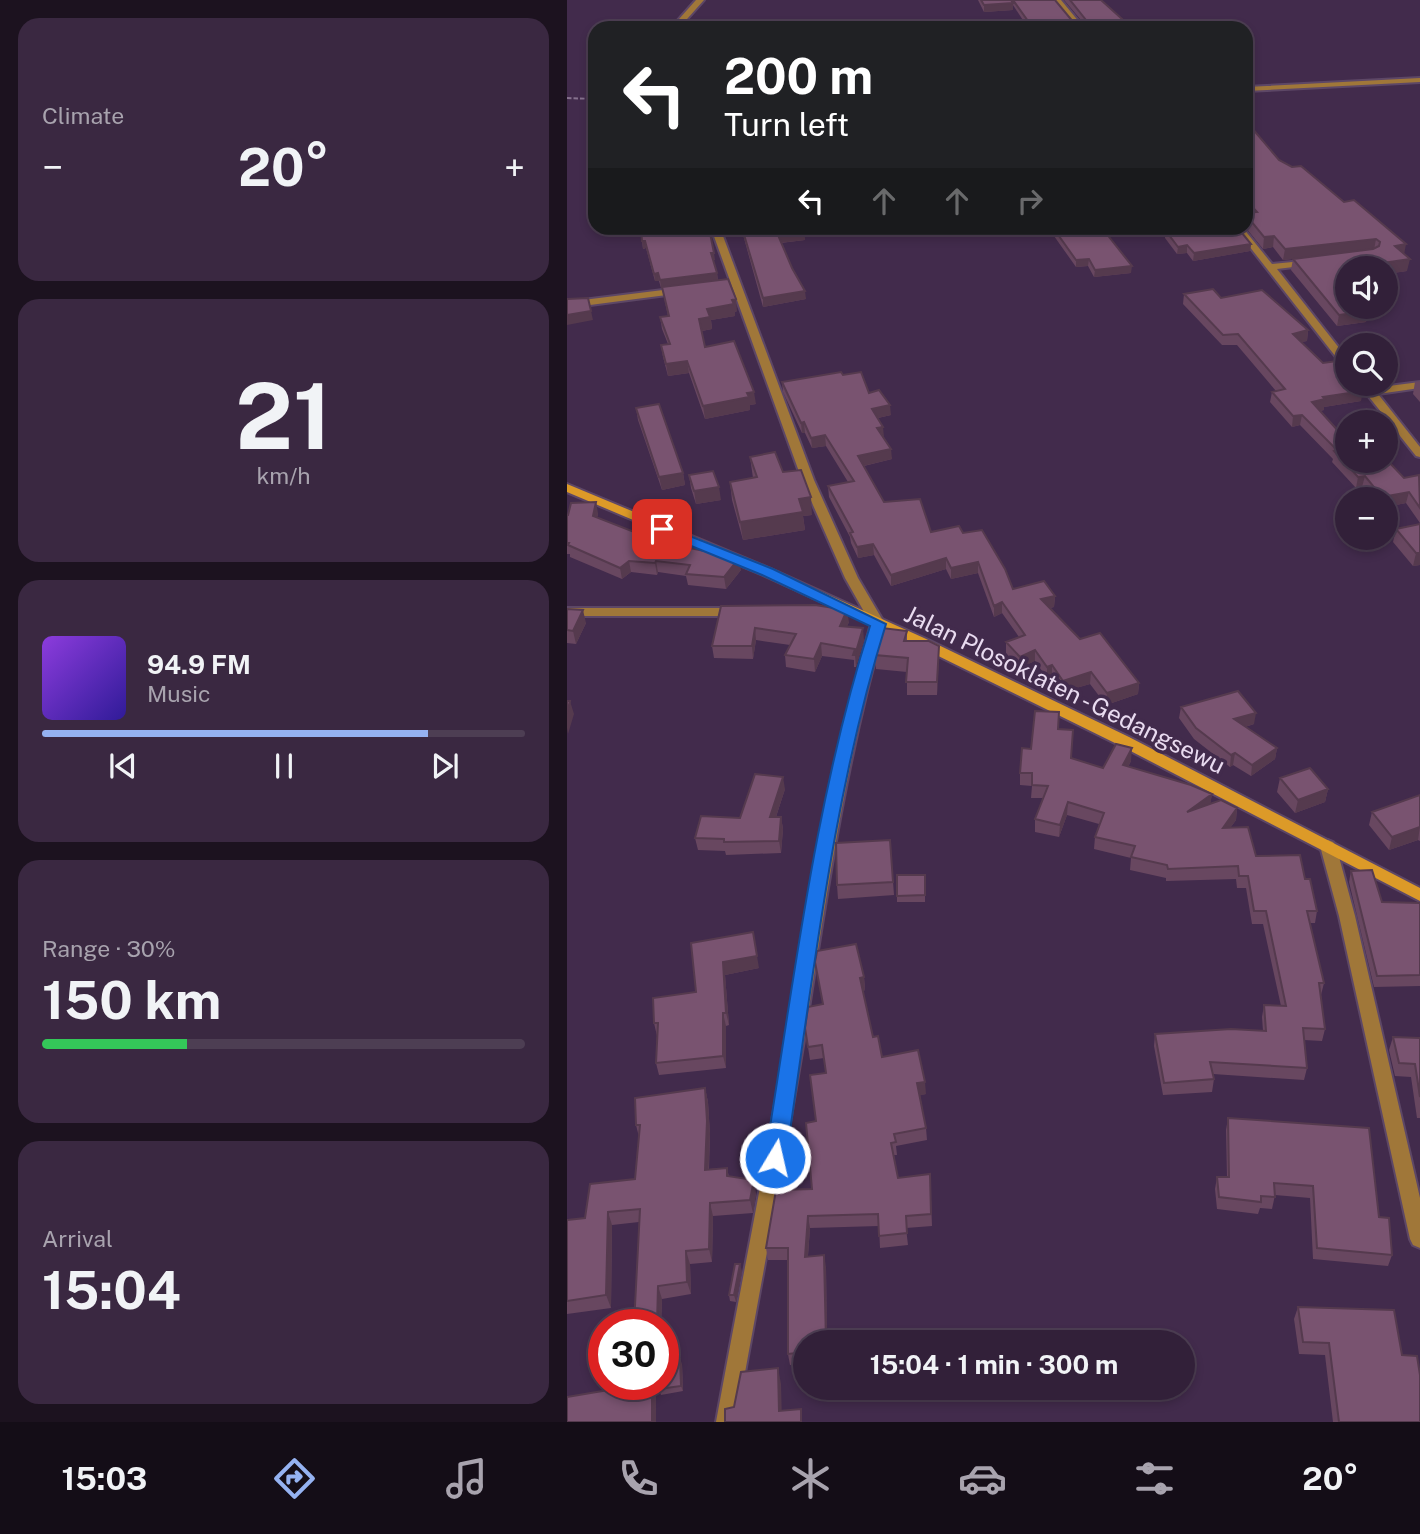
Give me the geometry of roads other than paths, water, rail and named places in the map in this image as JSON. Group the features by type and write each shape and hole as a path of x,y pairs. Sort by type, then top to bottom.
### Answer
{"main road":[{"name":"Jalan Plosoklaten - Gedangsewu","path":"567,488 768,572 919,641 1124,741 1420,895"}],"street":[{"path":"681,21 700,0"},
{"path":"1057,0 1074,21"},
{"path":"1253,89 1420,79"},
{"path":"718,235 739,284 756,342 822,511 859,594 878,624 865,665 831,810 775,1158 726,1422"},
{"path":"1244,235 1335,349"},
{"path":"1269,267 1320,261"},
{"path":"726,285 739,284"},
{"path":"567,305 686,290"},
{"path":"1398,386 1420,385"},
{"path":"1373,396 1420,454"},
{"path":"818,610 844,608"},
{"path":"567,612 751,612"},
{"path":"1328,846 1347,916 1420,1239"}]}
